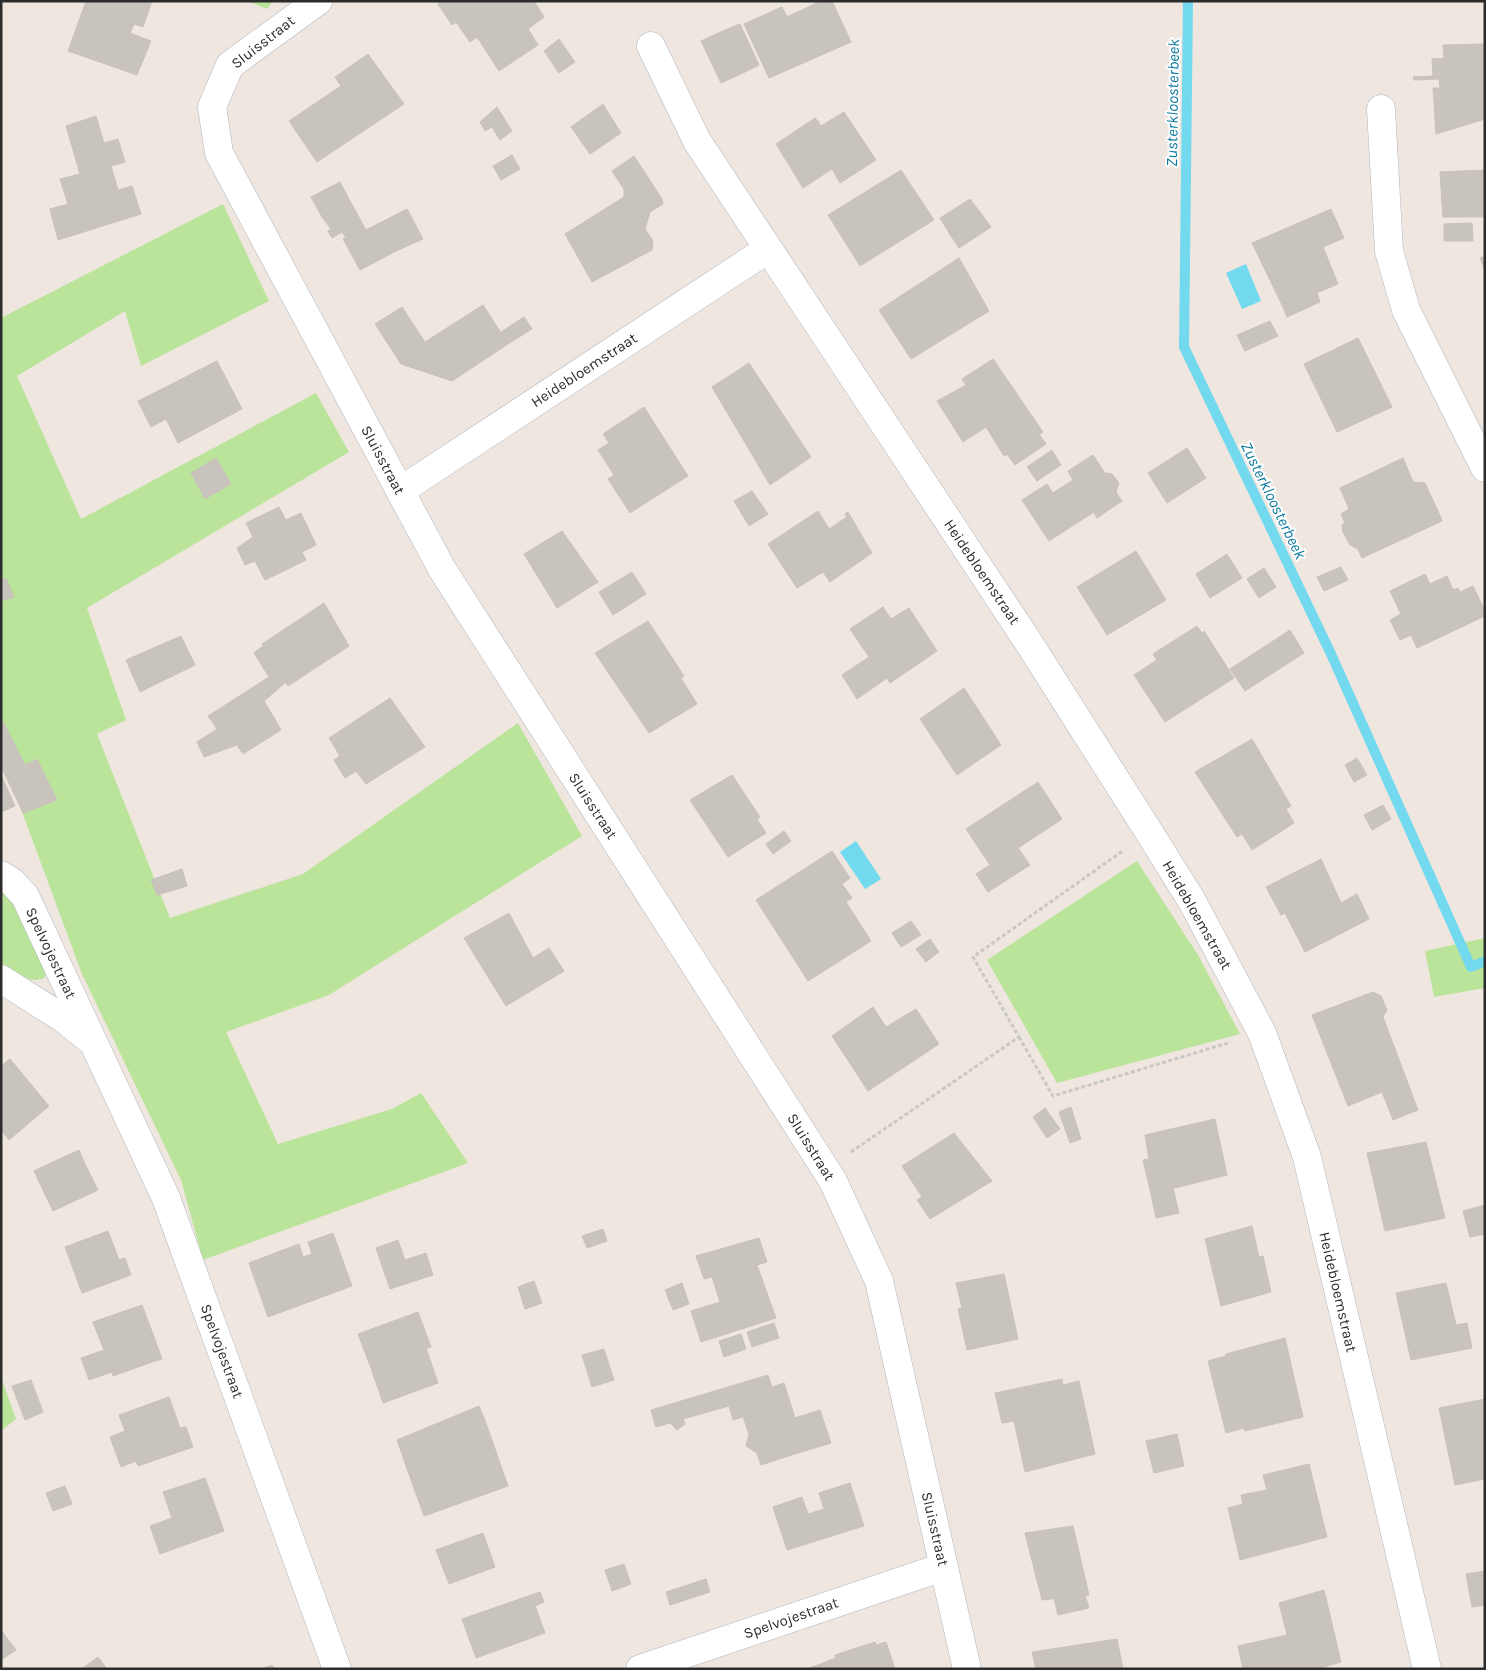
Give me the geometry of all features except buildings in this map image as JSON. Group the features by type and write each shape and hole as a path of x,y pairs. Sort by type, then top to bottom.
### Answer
{"street":[{"name":"Sluisstraat","path":"318,1 230,65 212,107 219,153 442,569 825,1169 880,1281 966,1669"},
{"name":"Heidebloemstraat","path":"651,46 697,141 1027,640 1149,832 1192,901 1262,1033 1307,1157 1427,1669"},
{"path":"1381,109 1389,251 1406,310 1485,468"},
{"name":"Heidebloemstraat","path":"400,491 768,249"},
{"name":"Spelvojestraat","path":"1,875 12,882 25,896 60,968 90,1040 166,1198 337,1669"},
{"name":"Spelvojestraat","path":"1,979 64,1019 90,1040"},
{"name":"Spelvojestraat","path":"640,1669 943,1567"}],"path":[{"path":"1149,832 973,957 1053,1096 1262,1033"},
{"path":"825,1169 1019,1037"}],"green space":[{"path":"247,1 273,1 267,9"},
{"path":"223,204 269,301 141,366 125,311 17,376 81,519 316,393 349,452 87,608 126,720 97,734 170,918 303,874 518,723 582,836 329,995 226,1032 278,1144 392,1109 421,1093 468,1163 203,1260 181,1180 82,974 1,755 1,318"},
{"path":"1137,861 1198,955 1240,1034 1057,1083 987,960"},
{"path":"1,888 14,899 46,973 44,978 33,980 27,978 1,963"},
{"path":"1485,938 1485,988 1434,997 1425,951"},
{"path":"1,1377 16,1419 1,1431"}],"water":[{"path":"1246,264 1261,301 1242,309 1226,273"},
{"path":"856,841 881,879 865,889 840,852"}],"waterway":[{"name":"Zusterkloosterbeek","path":"1188,1 1184,347 1331,654 1471,967 1485,961"}]}
